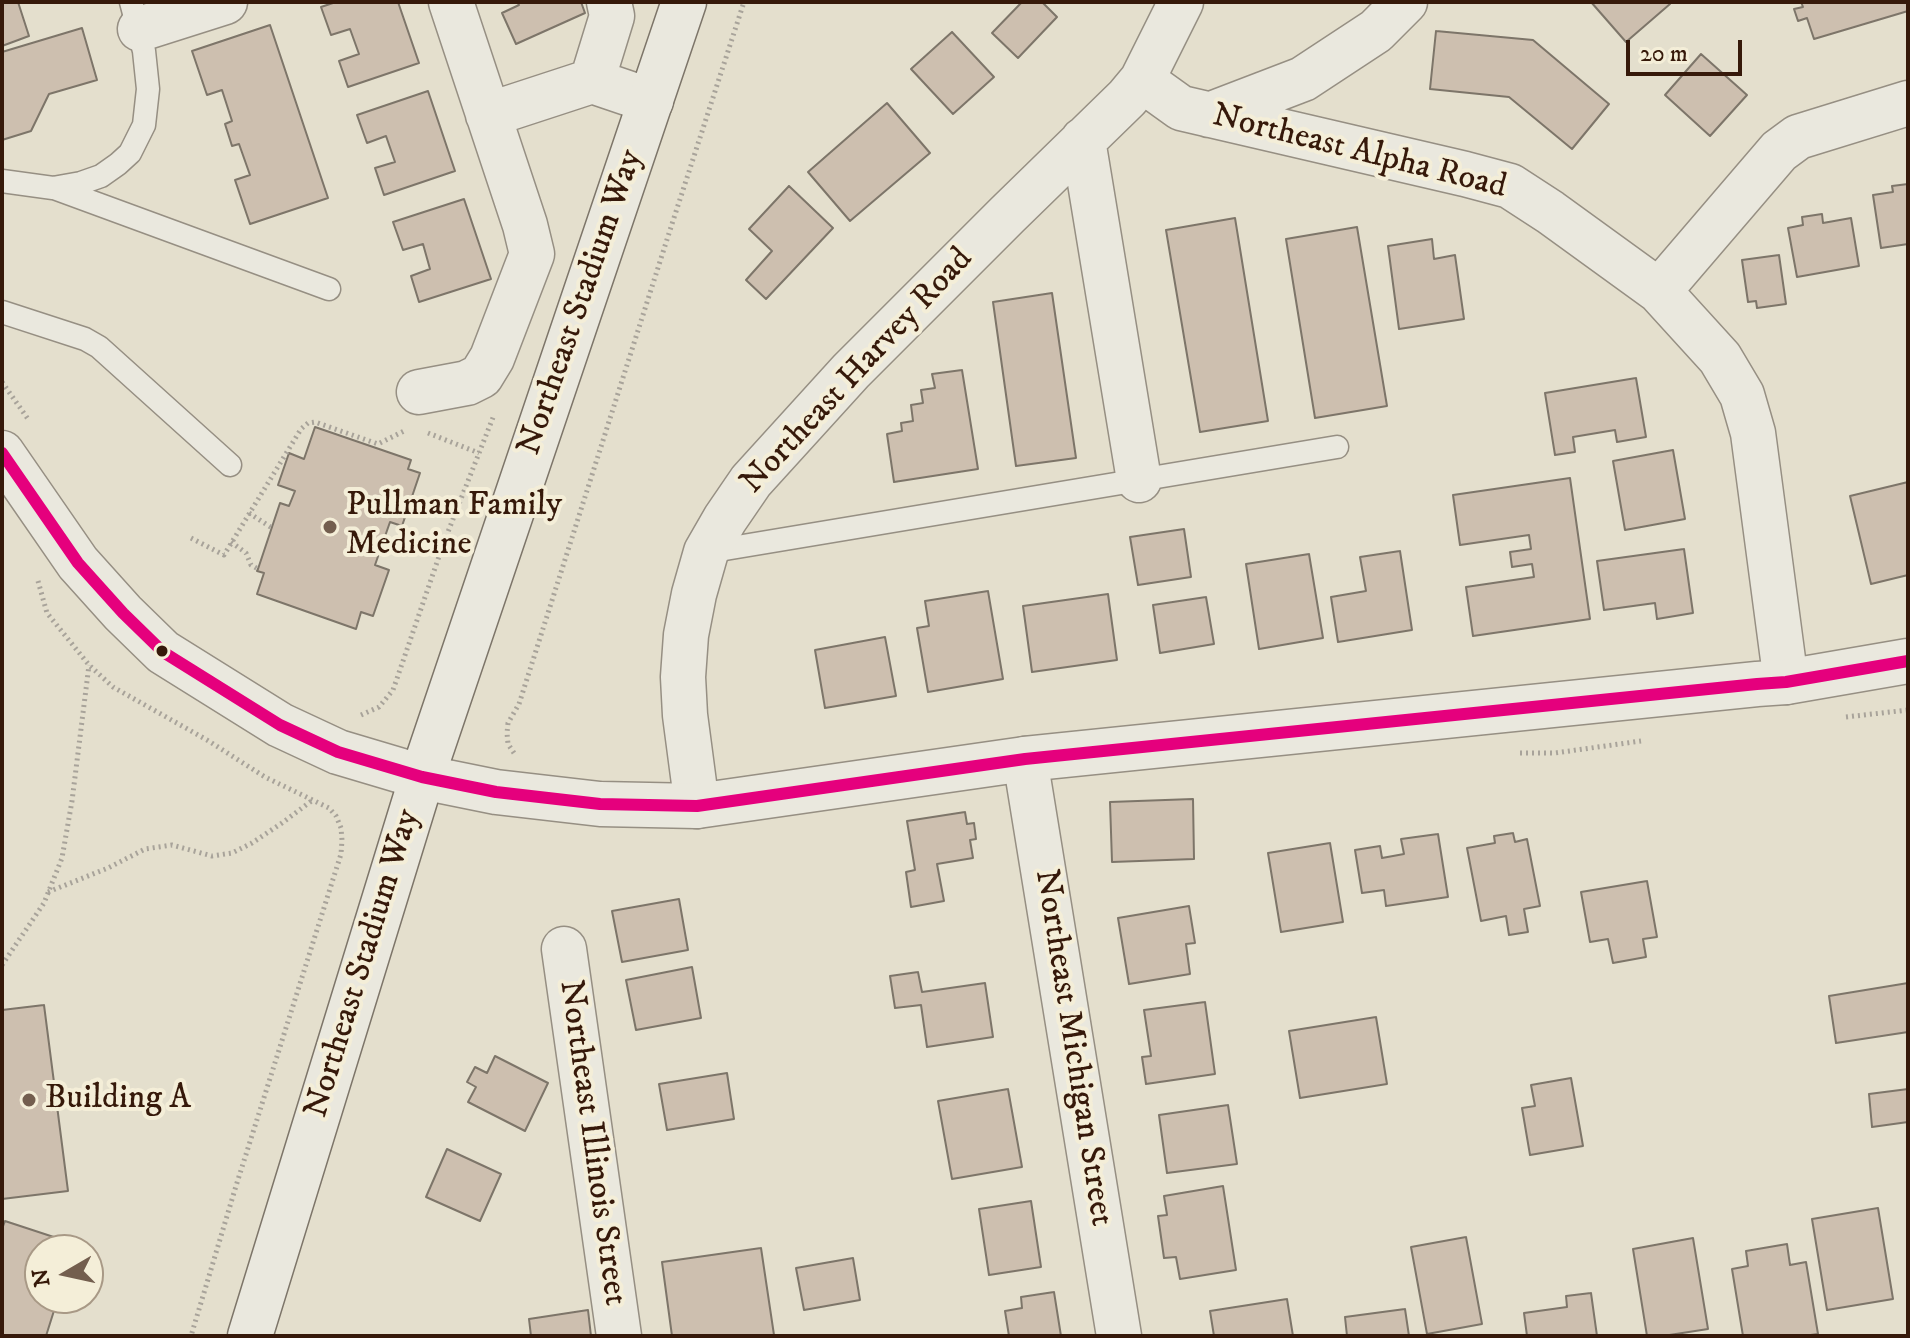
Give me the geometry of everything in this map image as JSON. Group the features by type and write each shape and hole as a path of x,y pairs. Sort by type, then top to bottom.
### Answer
{"street":[{"path":"136,16 225,2"},
{"path":"419,417 481,376 492,358 532,254 451,2"},
{"path":"592,81 612,16 609,2"},
{"name":"Northeast Stadium Way","path":"250,1336 422,777 684,2"},
{"name":"Northeast Harvey Road","path":"697,806 685,715 683,677 686,635 706,552 725,519 751,481 851,371 1127,98 1142,80 1181,2"},
{"path":"1209,115 1303,79 1376,31 1405,2"},
{"name":"Northeast Alpha Road","path":"1142,80 1181,108 1510,186 1659,291 1720,358 1742,395 1753,433 1786,682"},
{"path":"488,115 592,81 651,101"},
{"path":"1659,291 1779,151 1798,137 1908,103"},
{"path":"1083,140 1139,480"},
{"path":"2,453 78,563 123,613 163,652 280,725 338,752 422,777 496,792 600,804 697,806 1025,759 1786,682 1908,661"},
{"name":"Northeast Michigan Street","path":"1025,759 1119,1336"},
{"name":"Northeast Illinois Street","path":"564,949 619,1336"}],"lane":[{"path":"53,188 101,176 130,153 138,139 144,125 148,89 136,16"},
{"path":"2,181 53,188 329,289"},
{"path":"2,312 85,339 99,347 230,465"},
{"path":"706,552 1337,447"}],"path":[{"path":"511,750 508,723 524,690 744,2"},
{"path":"2,382 28,419"},
{"path":"351,716 373,711 393,690 444,542 496,412"},
{"path":"191,538 224,555 301,429 308,423 315,422 378,444 419,417 479,453"},
{"path":"249,513 272,528"},
{"path":"231,542 246,553 251,565 258,569"},
{"path":"37,577 47,613 89,665 113,687 265,777 329,808 341,828 341,854 191,1336"},
{"path":"2,965 44,903 62,858 89,665"},
{"path":"48,892 145,849 172,845 212,856 232,853 272,830 314,799"}],"building":[{"path":"2,2 18,2 29,36 2,46"},
{"path":"336,2 398,2 419,63 348,87 339,61 359,54 350,29 331,35 321,7"},
{"path":"517,2 581,2 585,13 516,44 502,13 519,5"},
{"path":"1022,2 1042,2 1057,17 1018,58 992,33"},
{"path":"1591,2 1668,2 1670,4 1626,42"},
{"path":"1801,2 1908,2 1908,11 1814,39 1807,18 1798,21 1794,9 1803,7"},
{"path":"270,25 328,198 250,224 235,180 250,175 239,144 232,146 225,124 232,121 222,90 207,95 192,51"},
{"path":"82,28 97,80 49,94 31,131 2,140 2,52"},
{"path":"1436,31 1533,40 1609,104 1572,149 1509,97 1430,89"},
{"path":"952,32 994,77 953,114 911,69"},
{"path":"1701,54 1747,95 1710,136 1665,95"},
{"path":"428,91 455,171 384,195 375,168 395,162 386,136 367,143 357,115"},
{"path":"887,103 930,153 850,221 808,172"},
{"path":"1908,184 1908,244 1881,248 1873,195 1893,192 1892,186"},
{"path":"789,186 833,228 766,299 746,280 772,251 749,229"},
{"path":"464,199 491,279 419,302 411,276 430,269 423,244 403,250 393,222"},
{"path":"1822,214 1823,223 1851,218 1859,266 1797,277 1788,228 1803,225 1802,217"},
{"path":"1235,218 1268,421 1200,432 1166,230"},
{"path":"1357,227 1387,406 1315,418 1286,239"},
{"path":"1432,239 1434,259 1455,255 1464,319 1399,329 1388,246"},
{"path":"1779,255 1786,304 1757,308 1756,301 1748,302 1742,260"},
{"path":"1052,293 1076,458 1016,466 993,302"},
{"path":"962,370 978,469 894,482 887,434 902,431 901,423 913,421 911,405 923,403 921,390 935,388 932,374"},
{"path":"1636,378 1646,437 1617,442 1615,430 1573,437 1575,452 1555,455 1545,393"},
{"name":"Pullman Family Medicine","path":"315,427 411,460 408,469 420,473 402,526 390,522 375,565 389,570 373,616 361,612 356,629 257,594 264,573 257,571 280,503 289,506 295,491 278,485 289,453 304,459"},
{"path":"1673,450 1685,519 1625,530 1613,461"},
{"path":"1570,478 1590,619 1473,636 1466,587 1534,577 1532,564 1512,567 1510,552 1531,549 1529,535 1460,545 1453,495"},
{"path":"1908,482 1908,575 1871,584 1850,496"},
{"path":"1184,529 1191,577 1138,585 1130,537"},
{"path":"1684,549 1693,613 1657,619 1655,603 1604,610 1597,561"},
{"path":"1400,551 1412,630 1338,642 1331,597 1366,591 1360,557"},
{"path":"1309,554 1323,638 1259,649 1246,564"},
{"path":"988,591 1003,679 928,692 917,628 929,626 925,601"},
{"path":"1108,594 1117,660 1032,672 1023,606"},
{"path":"1206,597 1214,644 1160,653 1153,605"},
{"path":"885,637 896,696 825,708 815,650"},
{"path":"1193,799 1194,859 1112,862 1110,802"},
{"path":"965,812 967,824 974,823 976,839 970,840 973,858 937,864 944,901 911,907 906,872 915,870 907,821"},
{"path":"1513,833 1515,842 1527,839 1540,906 1524,909 1528,932 1509,935 1506,916 1481,921 1467,848 1495,843 1494,836"},
{"path":"1438,834 1448,897 1386,906 1384,890 1362,893 1355,850 1380,846 1382,858 1404,854 1401,839"},
{"path":"1330,843 1343,922 1281,932 1268,853"},
{"path":"1647,881 1657,937 1643,939 1646,957 1613,963 1608,939 1590,942 1581,892"},
{"path":"679,899 688,950 622,962 612,911"},
{"path":"1189,906 1195,943 1186,944 1190,974 1129,984 1118,918"},
{"path":"692,967 701,1018 636,1030 626,980"},
{"path":"918,972 922,992 985,983 993,1037 927,1047 921,1005 895,1008 890,976"},
{"path":"1908,983 1908,1032 1836,1043 1829,996"},
{"path":"1205,1002 1215,1074 1146,1084 1142,1057 1151,1056 1144,1010"},
{"name":"Building A","path":"44,1005 68,1191 2,1199 2,1010"},
{"path":"1376,1017 1387,1084 1300,1098 1289,1031"},
{"path":"495,1056 548,1083 525,1131 468,1102 476,1087 467,1082 475,1067 487,1073"},
{"path":"727,1073 734,1119 667,1130 659,1084"},
{"path":"1571,1078 1583,1146 1530,1155 1522,1108 1535,1106 1531,1085"},
{"path":"1008,1089 1022,1167 952,1179 938,1101"},
{"path":"1908,1089 1908,1122 1872,1127 1869,1094"},
{"path":"1228,1105 1237,1164 1167,1173 1159,1115"},
{"path":"447,1149 501,1174 480,1221 426,1197"},
{"path":"1223,1186 1236,1270 1180,1279 1176,1257 1164,1258 1158,1216 1167,1215 1164,1196"},
{"path":"1031,1201 1041,1267 989,1275 979,1209"},
{"path":"1878,1208 1893,1299 1827,1310 1812,1219"},
{"path":"5,1221 45,1234 24,1234 24,1314 53,1314 46,1336 2,1336 2,1229"},
{"path":"1466,1237 1482,1324 1427,1334 1411,1247"},
{"path":"1693,1238 1708,1329 1647,1336 1633,1249"},
{"path":"1787,1244 1790,1265 1806,1262 1818,1334 1743,1336 1732,1269 1748,1266 1746,1251"},
{"path":"761,1248 774,1335 672,1336 662,1262"},
{"path":"853,1258 860,1300 804,1310 796,1268"},
{"path":"1054,1292 1061,1336 1009,1336 1005,1311 1022,1308 1021,1297"},
{"path":"1591,1293 1597,1336 1527,1336 1524,1313 1567,1307 1566,1296"},
{"path":"1287,1299 1293,1336 1214,1336 1210,1311"},
{"path":"1405,1309 1409,1336 1347,1336 1345,1317"},
{"path":"588,1310 591,1336 531,1336 529,1319"}],"transit line":[{"path":"2,453 78,563 123,613 163,652 280,725 338,752 422,777 496,792 600,804 697,806 1025,759 1786,682 1908,661"}],"place":[{"name":"Pullman Family Medicine","path":"330,527"},
{"name":"Building A","path":"29,1100"}]}
